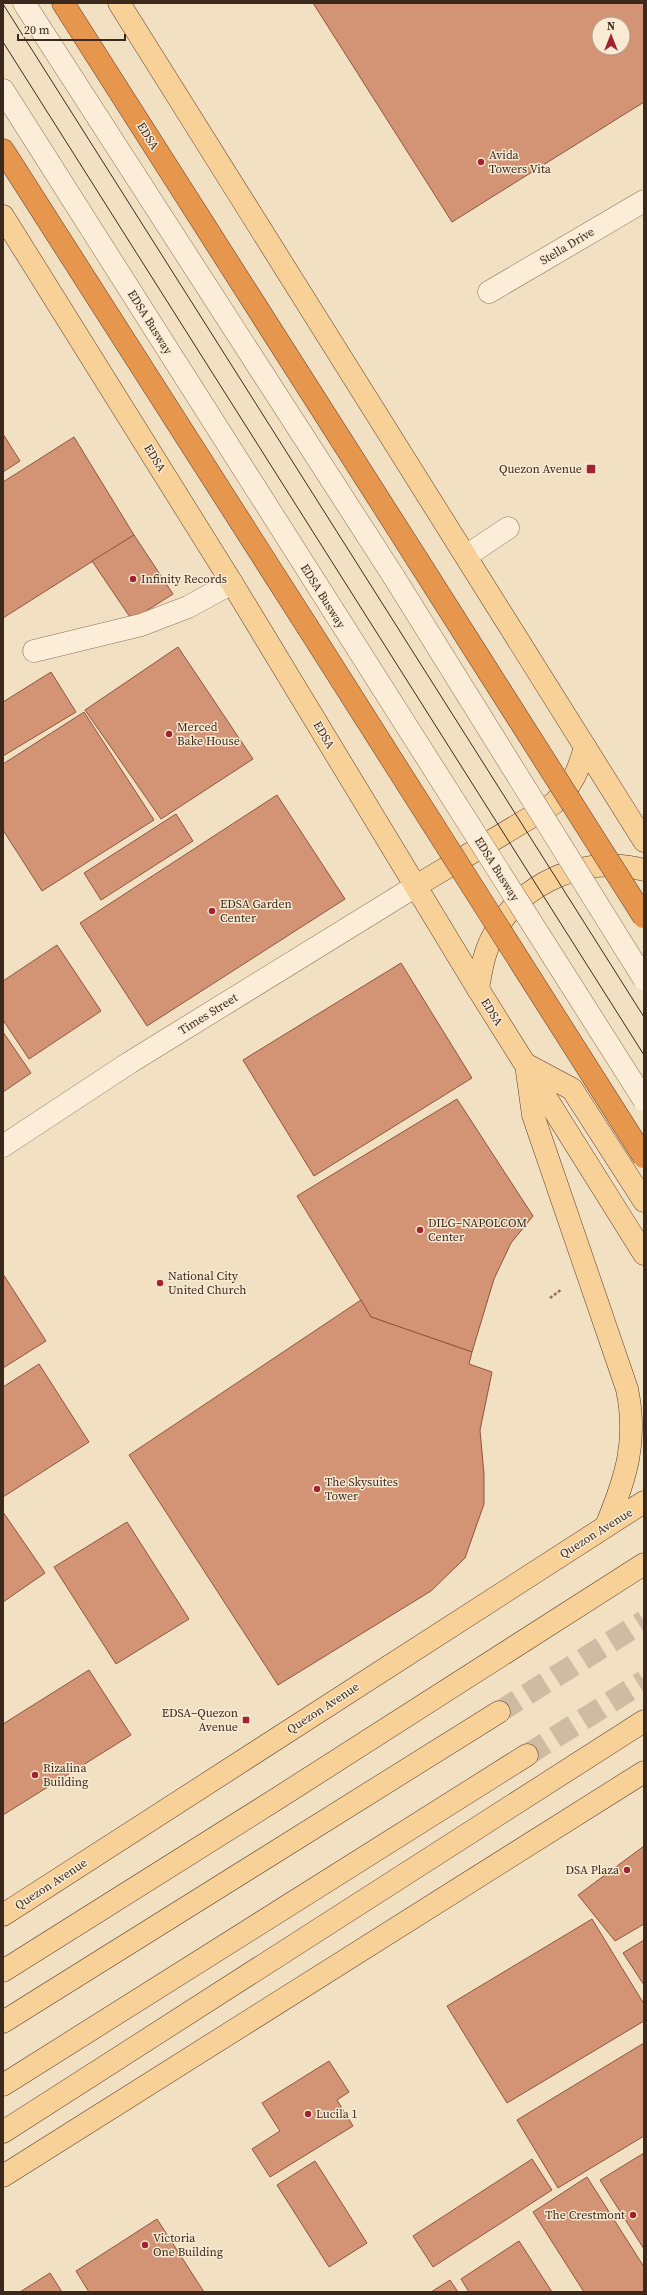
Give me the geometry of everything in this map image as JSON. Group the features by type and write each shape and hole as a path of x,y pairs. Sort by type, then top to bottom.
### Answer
{"highway":[{"name":"EDSA","path":"63,3 644,917"},
{"path":"3,150 644,1157"}],"main road":[{"path":"123,6 644,841"},
{"name":"EDSA","path":"3,216 232,583 478,989 644,1254"},
{"path":"416,886 553,804 571,784 580,765 585,747"},
{"path":"478,989 483,962 493,936 508,913 529,894 552,878 577,869 605,865 644,870"},
{"path":"526,1064 572,1089 644,1201"},
{"path":"526,1064 533,1115 627,1389 630,1402 632,1431 629,1460 606,1526"},
{"name":"Quezon Avenue","path":"3,1915 644,1502"},
{"path":"3,1971 644,1564"},
{"path":"3,2022 499,1712"},
{"path":"3,2132 644,1721"},
{"path":"3,2085 527,1755"},
{"path":"3,2176 644,1772"}],"street":[{"path":"24,3 394,577 644,979"},
{"name":"EDSA Busway","path":"3,90 644,1100"},
{"name":"Stella Drive","path":"490,292 644,201"},
{"path":"466,556 508,528"},
{"path":"34,651 140,625 188,607 232,583"},
{"name":"Times Street","path":"3,1146 129,1063 416,886"}],"building":[{"name":"Avida Towers Vita","path":"313,3 644,3 644,102 452,222"},
{"path":"3,434 20,461 3,472"},
{"path":"74,437 134,535 3,618 3,482"},
{"name":"Infinity Records","path":"134,535 173,594 132,620 92,561"},
{"name":"Merced Bake House","path":"178,647 253,759 161,819 85,710"},
{"path":"51,672 76,712 3,756 3,702"},
{"path":"84,712 154,820 42,891 3,830 3,764"},
{"name":"EDSA Garden Center","path":"277,795 345,899 147,1026 80,923"},
{"path":"176,814 193,841 101,900 84,873"},
{"path":"57,945 101,1011 29,1059 3,1020 3,981"},
{"path":"401,963 472,1078 314,1176 243,1060"},
{"path":"3,1032 31,1073 3,1092"},
{"name":"DILG–NAPOLCOM Center","path":"457,1099 533,1216 511,1243 494,1279 472,1352 371,1317 297,1196"},
{"path":"3,1274 46,1341 3,1368"},
{"name":"The Skysuites Tower","path":"361,1300 371,1317 472,1352 469,1364 492,1372 480,1430 484,1474 484,1504 465,1558 431,1591 278,1685 129,1455"},
{"path":"39,1364 89,1442 3,1497 3,1387"},
{"path":"3,1512 45,1573 3,1602"},
{"path":"127,1522 189,1619 116,1664 54,1567"},
{"name":"Rizalina Building","path":"89,1670 131,1735 3,1815 3,1724"},
{"name":"DSA Plaza","path":"644,1846 644,1924 615,1941 578,1895"},
{"path":"592,1919 644,2004 644,2021 507,2103 447,2006"},
{"path":"644,1940 644,1985 623,1953"},
{"path":"644,2043 644,2136 558,2188 517,2120"},
{"name":"Lucila 1","path":"329,2061 349,2092 337,2100 353,2126 270,2177 252,2149 280,2131 262,2103"},
{"name":"The Crestmont","path":"644,2153 644,2249 600,2180"},
{"path":"532,2159 552,2190 433,2267 413,2236"},
{"path":"315,2161 367,2243 329,2267 277,2185"},
{"path":"587,2177 644,2267 644,2292 584,2292 533,2212"},
{"name":"Victoria One Building","path":"157,2219 204,2292 89,2292 76,2271"},
{"path":"519,2241 552,2292 469,2292 461,2279"},
{"path":"50,2273 62,2292 20,2292"},
{"path":"450,2280 458,2292 431,2292"}],"tunnel":[{"path":"499,1712 644,1621"},
{"path":"527,1755 644,1681"}],"tram line":[{"path":"3,4 644,1017"},
{"path":"3,42 644,1055"}],"place":[{"name":"Avida Towers Vita","path":"481,162"},
{"name":"Quezon Avenue","path":"591,469"},
{"name":"Infinity Records","path":"133,579"},
{"name":"Merced Bake House","path":"169,734"},
{"name":"EDSA Garden Center","path":"212,911"},
{"name":"DILG–NAPOLCOM Center","path":"420,1230"},
{"name":"National City United Church","path":"160,1283"},
{"name":"The Skysuites Tower","path":"317,1489"},
{"name":"EDSA–Quezon Avenue","path":"246,1720"},
{"name":"Rizalina Building","path":"35,1775"},
{"name":"DSA Plaza","path":"627,1870"},
{"name":"Lucila 1","path":"308,2114"},
{"name":"The Crestmont","path":"633,2215"},
{"name":"Victoria One Building","path":"145,2245"}]}
